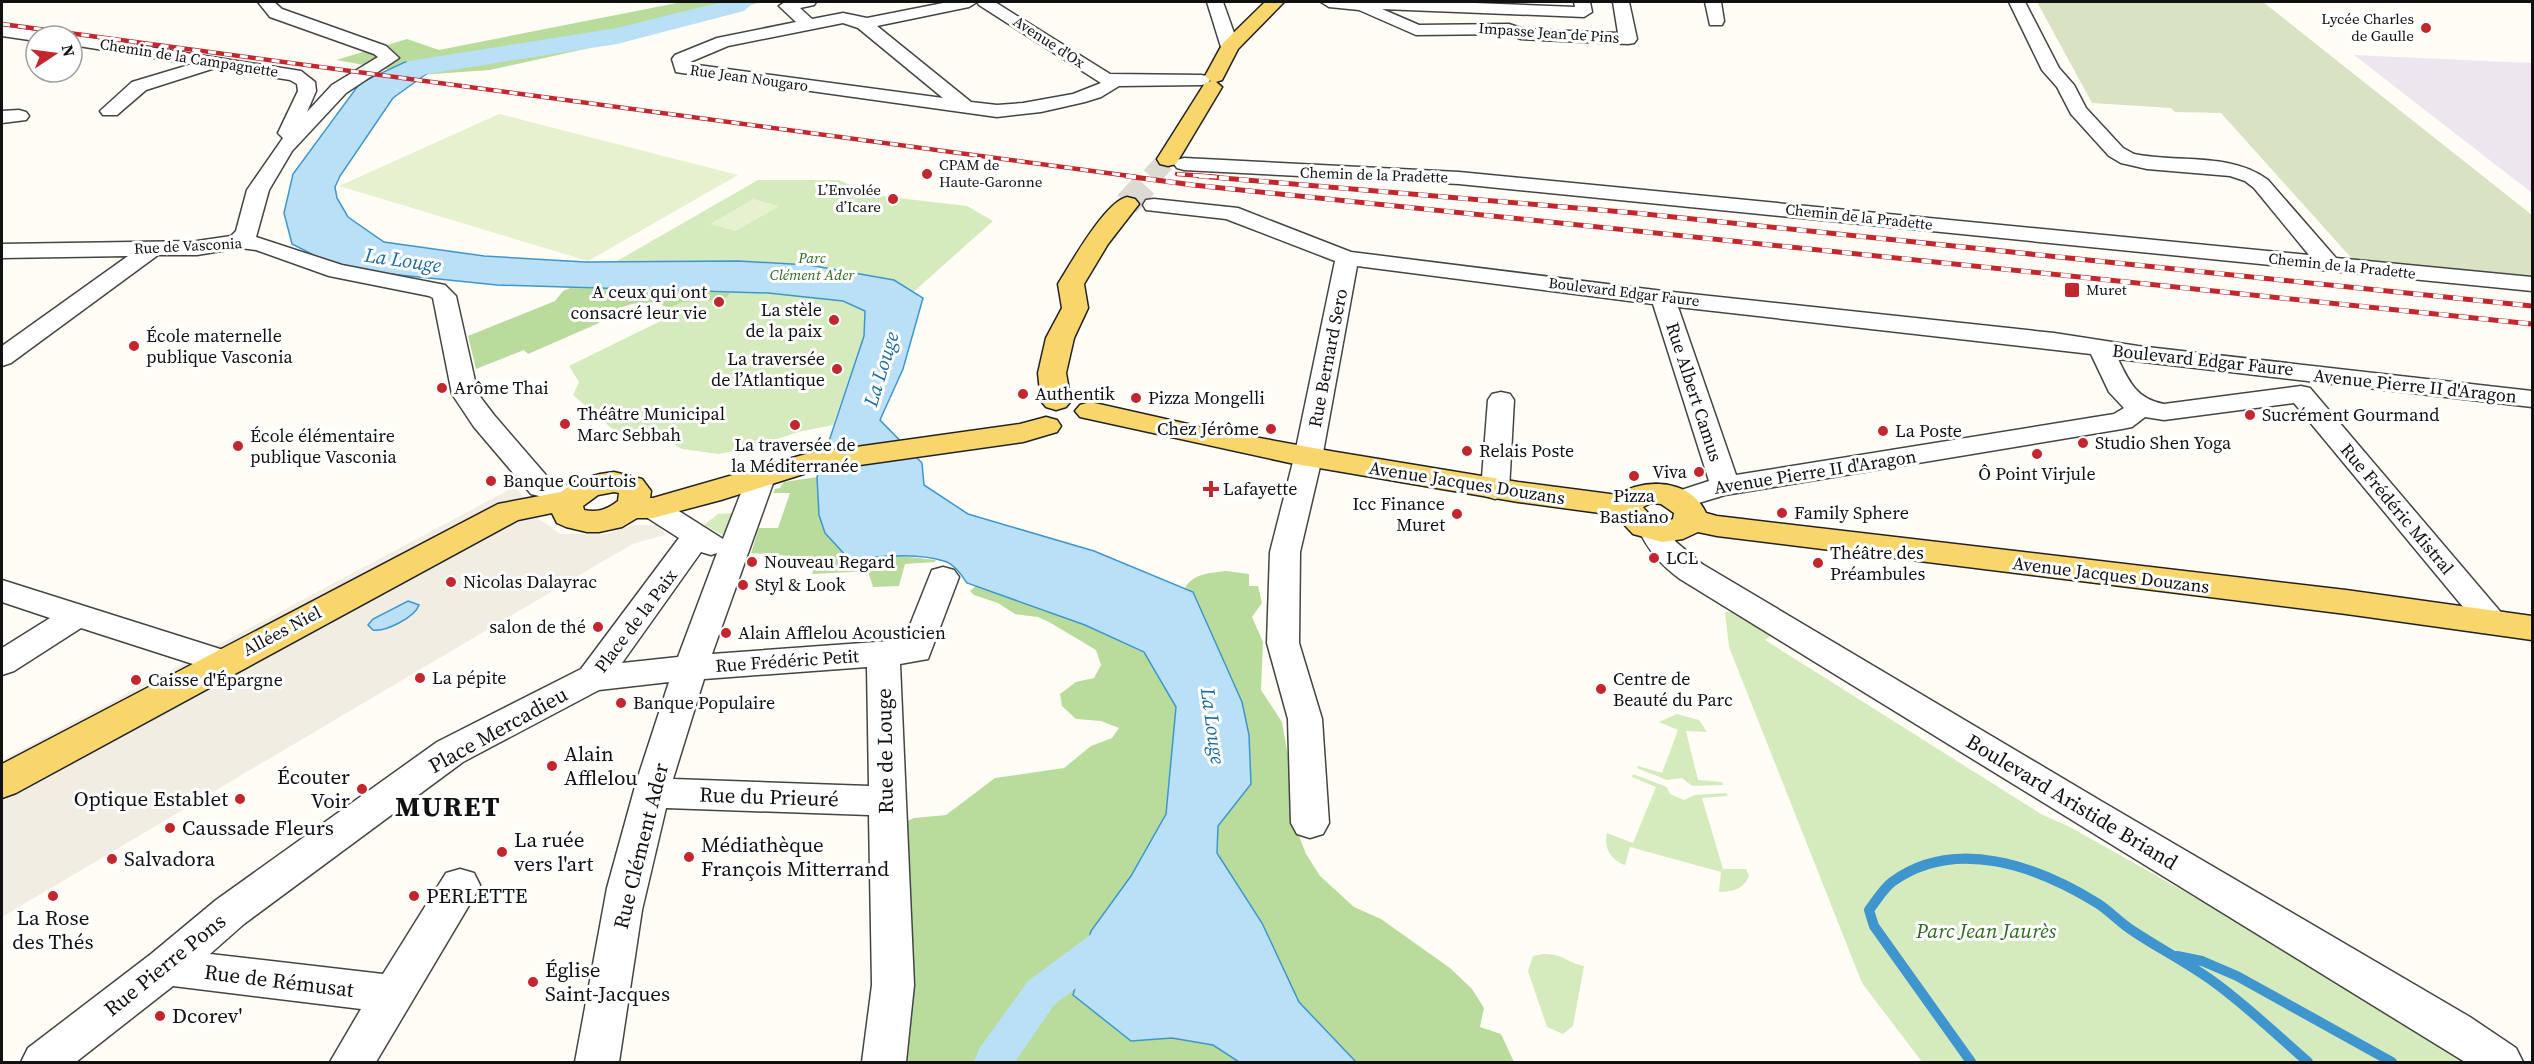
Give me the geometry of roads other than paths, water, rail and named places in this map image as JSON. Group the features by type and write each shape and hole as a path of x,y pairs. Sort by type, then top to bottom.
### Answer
{"main road":[{"path":"1176,162 1185,134 1210,81 1230,47 1275,2"},
{"path":"1048,413 1060,338 1075,308 1071,284 1097,241 1141,204"},
{"name":"Avenue Jacques Douzans","path":"810,453 951,434 1023,433 1048,413 1068,429 1086,418 1250,457 1308,458 1495,490 1626,507"},
{"path":"572,498 567,506 569,516 582,522 603,521 700,477 777,452 810,453"},
{"path":"639,503 711,493 762,475 810,453"},
{"path":"1650,493 1670,495 1684,510 1682,528 1673,531 1654,530 1635,522 1626,507 1633,498 1650,493"},
{"name":"Allées Niel","path":"2,782 509,511 572,498"},
{"name":"Avenue Jacques Douzans","path":"1684,510 1717,526 2346,602 2532,628"}],"street":[{"path":"239,241 247,233 258,190 284,148 339,89 390,58 380,50 276,13 266,2"},
{"path":"808,2 787,6 808,24"},
{"name":"Rue Jean Nougaro","path":"969,2 864,24 858,20 843,18 723,42 681,58 682,68 996,111 1023,109 1102,90 1114,81"},
{"name":"Avenue d'Ox","path":"985,2 1099,76 1114,81"},
{"path":"1215,2 1230,47"},
{"name":"Impasse Jean de Pins","path":"1329,2 1356,5 1416,30 1509,29 1521,34 1628,39 1621,2"},
{"path":"1356,5 1384,2 1584,12 1582,2"},
{"path":"1713,2 1716,21"},
{"path":"2017,2 2051,70 2064,85 2078,110 2116,152 2128,159 2147,163 2226,169 2252,177 2261,184 2330,265"},
{"path":"864,24 966,107"},
{"path":"1224,28 1251,26"},
{"path":"2,31 24,34"},
{"name":"Chemin de la Campagnette","path":"84,42 285,73 306,82 307,91 284,148"},
{"path":"110,111 139,86 220,62"},
{"path":"887,97 932,79"},
{"path":"1114,81 1210,81"},
{"name":"Chemin de la Pradette","path":"1176,162 1267,170 1459,178 2532,284"},
{"name":"Boulevard Edgar Faure","path":"1141,204 1230,213 1347,258 1664,298 2054,341 2303,382"},
{"name":"Rue de Vasconia","path":"2,251 151,250 213,247 239,241 260,244 337,271 437,290 444,296 465,394 484,421 541,488 572,498"},
{"path":"2,358 151,250"},
{"name":"Rue Bernard Sero","path":"1310,823 1305,719 1283,643 1285,552 1308,458 1347,258"},
{"name":"Rue Albert Camus","path":"1664,298 1725,486"},
{"name":"Boulevard Edgar Faure","path":"2101,349 2123,396 2139,407"},
{"name":"Avenue Pierre II d'Aragon","path":"1684,510 1698,492 1725,486 2122,421 2139,407 2164,412 2303,382 2532,399"},
{"name":"Rue Frédéric Mistral","path":"2303,382 2494,623"},
{"path":"1495,490 1501,400"},
{"path":"691,668 762,475"},
{"path":"639,503 732,558"},
{"name":"Boulevard Aristide Briand","path":"1654,530 1658,541 1693,573 2455,1031 2501,1062"},
{"name":"Place de la Paix","path":"593,678 678,565 696,535"},
{"name":"Rue Frédéric Petit","path":"691,668 916,651 943,577"},
{"path":"2,591 224,662"},
{"path":"2,663 78,615"},
{"name":"Rue de Louge","path":"883,654 893,985 884,1062"},
{"name":"Place de la Paix","path":"593,678 691,668"},
{"name":"Rue Clément Ader","path":"597,1062 627,887 651,793 691,668"},
{"name":"Place Mercadieu","path":"288,868 450,752 593,678"},
{"name":"Rue du Prieuré","path":"651,793 886,801"},
{"name":"Rue Pierre Pons","path":"43,1062 166,968 230,912 288,868"},
{"path":"352,1062 460,885"},
{"name":"Rue de Rémusat","path":"166,968 393,994"}],"water":[{"path":"405,62 429,72 393,98 340,176 335,187 337,198 348,217 384,242 484,256 585,262 738,261 809,265 894,280 923,298 903,369 880,420 922,463 924,485 968,514 1094,551 1193,592 1242,702 1249,735 1251,784 1218,826 1217,853 1262,923 1299,1002 1356,1062 1239,1062 1213,1045 1172,1038 1131,1041 1073,995 1091,931 1131,876 1166,814 1176,707 1144,652 1085,625 967,583 948,562 909,556 849,559 825,533 819,515 817,477 864,336 865,311 843,301 768,293 497,285 341,269 292,244 284,213 293,174 360,83"},
{"path":"408,601 419,605 406,619 379,630 373,630 368,625 373,619"}],"waterway":[{"name":"La Louge","path":"370,103 382,86 419,67 617,36 735,6 741,2"},
{"path":"1971,1062 1874,926 1869,910 1892,882 1916,868 1942,861 1969,859 1996,861 2049,878 2074,890 2102,906 2133,931 2214,982 2308,1062"},
{"path":"993,1062 1041,993 1111,940"},
{"path":"2177,956 2202,961 2237,976 2392,1062"}],"tunnel":[{"path":"1151,177 1168,159"},
{"path":"1127,204 1153,176"}],"railway":[{"path":"2,24 1137,177"},
{"path":"1177,174 1217,177"},
{"path":"1126,176 1193,185 2532,324"},
{"path":"1199,176 1635,213 2532,306"}],"place":[{"name":"Lycée Charles de Gaulle","path":"2426,28"},
{"name":"CPAM de Haute-Garonne","path":"927,174"},
{"name":"L’Envolée d’Icare","path":"893,199"},
{"name":"Muret","path":"2072,290"},
{"name":"A ceux qui ont consacré leur vie","path":"719,302"},
{"name":"La stèle de la paix","path":"834,320"},
{"name":"École maternelle publique Vasconia","path":"134,346"},
{"name":"La traversée de l’Atlantique","path":"837,369"},
{"name":"Arôme Thai","path":"442,388"},
{"name":"Authentik","path":"1023,394"},
{"name":"Pizza Mongelli","path":"1136,398"},
{"name":"Sucrément Gourmand","path":"2250,415"},
{"name":"Théâtre Municipal Marc Sebbah","path":"565,424"},
{"name":"La traversée de la Méditerranée","path":"795,425"},
{"name":"Chez Jérôme","path":"1271,429"},
{"name":"La Poste","path":"1883,431"},
{"name":"Studio Shen Yoga","path":"2083,443"},
{"name":"École élémentaire publique Vasconia","path":"238,446"},
{"name":"Relais Poste","path":"1467,451"},
{"name":"Ô Point Virjule","path":"2037,454"},
{"name":"Viva","path":"1699,472"},
{"name":"Pizza Bastiano","path":"1634,476"},
{"name":"Banque Courtois","path":"491,481"},
{"name":"Lafayette","path":"1211,489"},
{"name":"Family Sphere","path":"1782,513"},
{"name":"Icc Finance Muret","path":"1457,514"},
{"name":"LCL","path":"1654,558"},
{"name":"Nouveau Regard","path":"752,562"},
{"name":"Théâtre des Préambules","path":"1818,563"},
{"name":"Nicolas Dalayrac","path":"451,582"},
{"name":"Styl & Look","path":"743,585"},
{"name":"salon de thé","path":"598,627"},
{"name":"Alain Afflelou Acousticien","path":"726,633"},
{"name":"La pépite","path":"420,678"},
{"name":"Caisse d'Épargne","path":"136,680"},
{"name":"Centre de Beauté du Parc","path":"1601,689"},
{"name":"Banque Populaire","path":"621,703"},
{"name":"Alain Afflelou","path":"552,766"},
{"name":"Écouter Voir","path":"362,789"},
{"name":"Optique Establet","path":"240,799"},
{"name":"Caussade Fleurs","path":"170,828"},
{"name":"La ruée vers l'art","path":"502,852"},
{"name":"Médiathèque François Mitterrand","path":"689,857"},
{"name":"Salvadora","path":"112,859"},
{"name":"La Rose des Thés","path":"53,896"},
{"name":"PERLETTE","path":"414,896"},
{"name":"Église Saint-Jacques","path":"533,982"},
{"name":"Dcorev'","path":"160,1016"}],"district":[{"name":"MURET","path":"448,806"}],"park label":[{"name":"Parc Clément Ader","path":"812,266"},
{"name":"Parc Jean Jaurès","path":"1986,931"}]}
